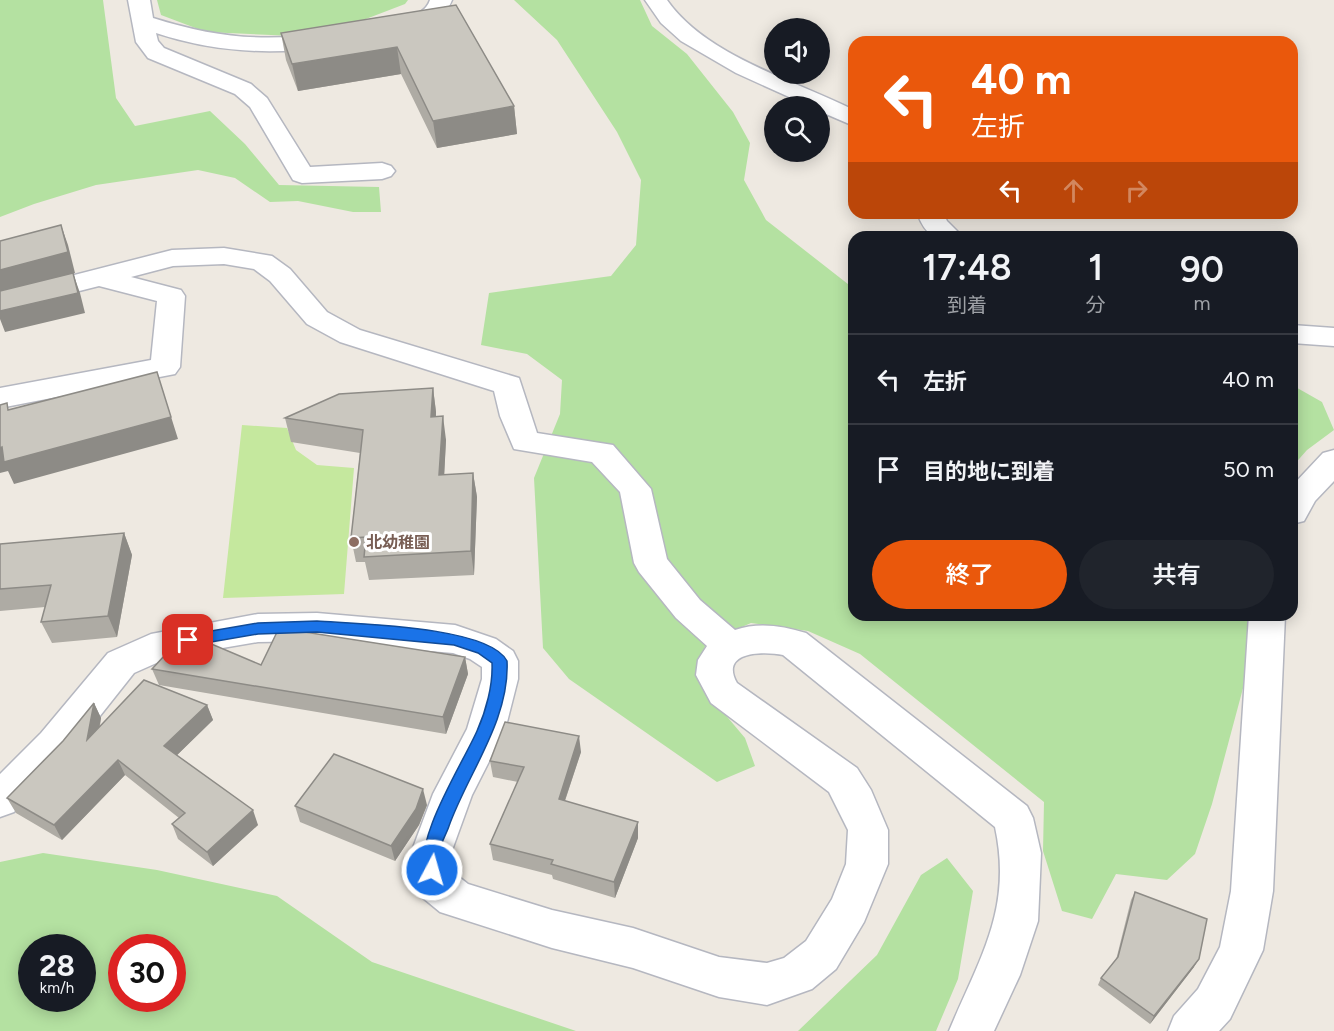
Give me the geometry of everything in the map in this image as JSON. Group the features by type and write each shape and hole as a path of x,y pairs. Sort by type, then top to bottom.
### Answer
{"street":[{"path":"384,30 426,20 439,9 441,0"},
{"path":"656,0 660,9 680,28 713,52 848,116"},
{"path":"141,11 199,40 252,48 289,46 351,36"},
{"path":"141,11 147,42 156,53 243,88 259,103 302,175 382,171"},
{"path":"932,219 935,225 942,231"},
{"path":"0,303 172,258 224,256 262,261 280,275 317,318 350,336 508,385 515,416 525,442 602,453 635,489 651,562 688,609 730,646"},
{"path":"0,398 165,367 171,296 98,277"},
{"path":"1298,334 1334,337"},
{"path":"1298,503 1303,494 1334,461"},
{"path":"1190,1031 1214,1004 1240,950 1248,911 1252,879 1267,621"},
{"path":"0,800 55,744 109,674 121,663 155,648 258,628 317,627 454,639 483,649 500,661 501,679 486,730 453,794 431,852 432,870 438,885 455,899 552,930 633,948 719,977 767,984 797,975 821,955 849,909 867,864 868,830 858,802 843,780 724,693 714,675 716,660 730,646 747,640 771,639 793,644 873,708 919,741 1013,818 1021,853 1017,921 998,975 971,1031"}],"green space":[{"path":"0,0 103,0 116,98 135,126 210,111 245,144 279,185 379,187 381,212 353,212 298,201 270,202 235,178 198,170 96,185 0,217"},
{"path":"157,0 408,0 405,4 345,27 294,36 206,32 161,15"},
{"path":"514,0 640,0 652,26 687,54 733,112 750,143 744,180 766,220 848,284 848,621 1249,621 1246,677 1212,804 1195,854 1167,880 1116,874 1092,919 1062,911 1043,851 1044,802 860,654 808,631 751,623 707,642 696,667 713,700 745,738 755,766 717,782 569,679 543,648 534,478 560,414 562,380 527,354 481,345 489,293 611,276 636,245 641,180 617,132 557,40"},
{"path":"1298,388 1322,402 1334,430 1307,450 1298,460"},
{"path":"242,425 287,428 296,450 317,465 354,468 344,594 223,598"},
{"path":"43,853 157,870 277,896 372,962 576,1031 0,1031 0,862"},
{"path":"947,858 973,891 958,979 936,1031 798,1031 877,955 921,875"}],"building":[{"path":"456,5 514,106 433,121 397,47 292,64 281,33"},
{"path":"61,225 68,252 0,270 0,241"},
{"path":"73,273 78,293 0,311 0,291"},
{"path":"157,372 171,417 4,462 2,447 0,448 0,405 7,403 8,410"},
{"path":"433,388 431,417 443,416 439,475 473,473 471,551 364,557 366,537 351,538 363,430 285,418 339,394"},
{"path":"124,533 108,616 41,622 51,585 0,589 0,544"},
{"path":"279,628 465,657 443,717 152,669 179,640 195,637 261,665"},
{"path":"144,680 207,705 164,746 253,810 207,852 172,824 185,813 118,760 54,825 7,798 63,741 94,703 87,740"},
{"path":"505,722 579,736 559,799 638,822 614,882 551,864 553,860 490,844 524,767 490,761"},
{"path":"334,754 423,789 416,809 391,846 295,806"},
{"path":"1135,892 1207,919 1199,959 1154,1016 1101,978 1118,957"}],"place":[{"name":"北幼稚園","path":"354,542"}],"route":[{"path":"188,640 258,628 317,627 454,639 483,649 500,661 501,679 486,730 453,794 431,852 432,870"}]}
